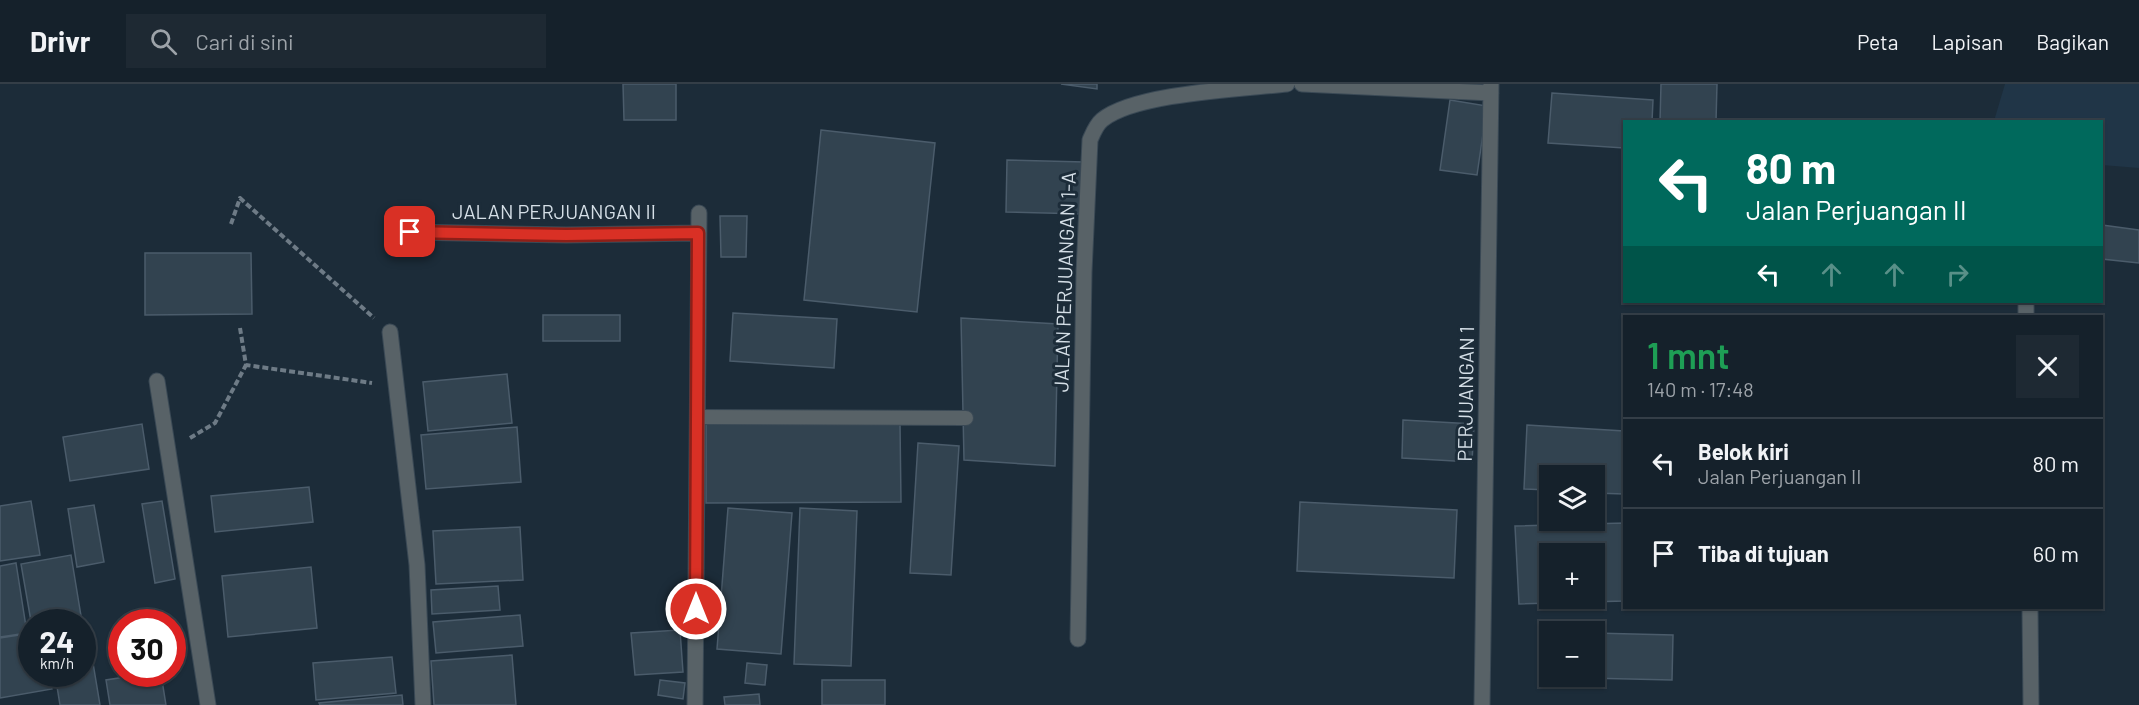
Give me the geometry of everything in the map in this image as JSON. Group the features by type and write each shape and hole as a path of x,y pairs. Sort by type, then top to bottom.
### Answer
{"street":[{"name":"JALAN PERJUANGAN 1-A","path":"1078,639 1084,272 1090,140 1101,121 1122,108 1158,99 1287,84"},
{"path":"1302,84 1491,89"},
{"name":"PERJUANGAN 1","path":"1482,705 1491,89"},
{"path":"695,705 699,213"},
{"name":"JALAN PERJUANGAN II","path":"410,232 566,235 698,233"},
{"path":"390,332 417,565 423,705"},
{"path":"157,381 208,705"},
{"path":"2030,609 2031,705"}],"lane":[{"path":"697,417 966,418"}],"path":[{"path":"231,224 240,198 390,332"},
{"path":"168,451 215,423 246,366 240,328"},
{"path":"246,366 397,387"}],"shaded area":[{"path":"2005,84 2139,84 2139,168 2103,165 2103,120 1994,120"}],"building":[{"path":"623,84 676,84 676,120 624,120"},
{"path":"1061,84 1097,84 1097,89"},
{"path":"1661,84 1717,84 1716,120 1660,120"},
{"path":"1552,93 1653,100 1652,120 1623,120 1623,148 1548,143"},
{"path":"1450,100 1487,106 1477,175 1440,170"},
{"path":"821,130 935,143 917,312 804,300"},
{"path":"1007,160 1084,162 1083,214 1006,212"},
{"path":"720,216 747,216 746,257 721,257"},
{"path":"2103,225 2139,230 2139,263 2103,259"},
{"path":"145,253 251,253 252,314 145,315"},
{"path":"733,313 837,319 834,368 730,361"},
{"path":"543,315 620,315 620,341 543,341"},
{"path":"961,318 1058,324 1055,466 964,460"},
{"path":"507,374 512,423 428,431 423,382"},
{"path":"1403,420 1474,424 1472,462 1402,458"},
{"path":"142,424 149,469 70,481 63,437"},
{"path":"706,424 900,424 901,502 706,503"},
{"path":"1527,425 1623,431 1623,494 1605,493 1605,465 1539,465 1539,490 1524,489"},
{"path":"517,427 521,482 426,489 421,435"},
{"path":"918,443 959,446 951,575 910,573"},
{"path":"309,487 313,522 215,532 211,496"},
{"path":"31,501 40,555 0,561 0,506"},
{"path":"162,501 175,579 155,583 142,504"},
{"path":"1300,502 1457,510 1454,578 1297,571"},
{"path":"94,505 104,562 77,567 68,509"},
{"path":"728,508 792,513 781,654 717,649"},
{"path":"800,508 857,511 851,666 794,664"},
{"path":"1623,523 1623,601 1605,602 1605,543 1539,543 1539,603 1519,604 1515,526 1539,525 1539,531 1605,531 1605,524"},
{"path":"520,527 523,580 436,584 433,531"},
{"path":"71,555 80,609 29,609 21,564"},
{"path":"16,563 23,609 18,609 18,634 0,637 0,566"},
{"path":"311,567 317,628 228,637 222,576"},
{"path":"498,586 500,610 432,614 431,590"},
{"path":"520,615 523,646 436,653 433,622"},
{"path":"680,630 683,672 635,675 631,633"},
{"path":"1605,633 1673,635 1672,680 1605,678"},
{"path":"18,635 18,687 52,687 52,689 0,698 0,638"},
{"path":"512,655 516,705 434,705 431,661"},
{"path":"392,657 396,693 316,700 313,663"},
{"path":"747,663 767,665 765,685 745,683"},
{"path":"106,680 108,680 108,687 163,687 166,705 110,705"},
{"path":"660,680 685,683 683,699 658,695"},
{"path":"822,680 885,680 885,705 822,705"},
{"path":"96,681 100,705 60,705 57,687 96,687"},
{"path":"759,694 760,705 725,705 724,697"},
{"path":"402,695 403,705 320,705 319,703"}],"route":[{"path":"410,232 566,235 698,233 696,609"}]}
